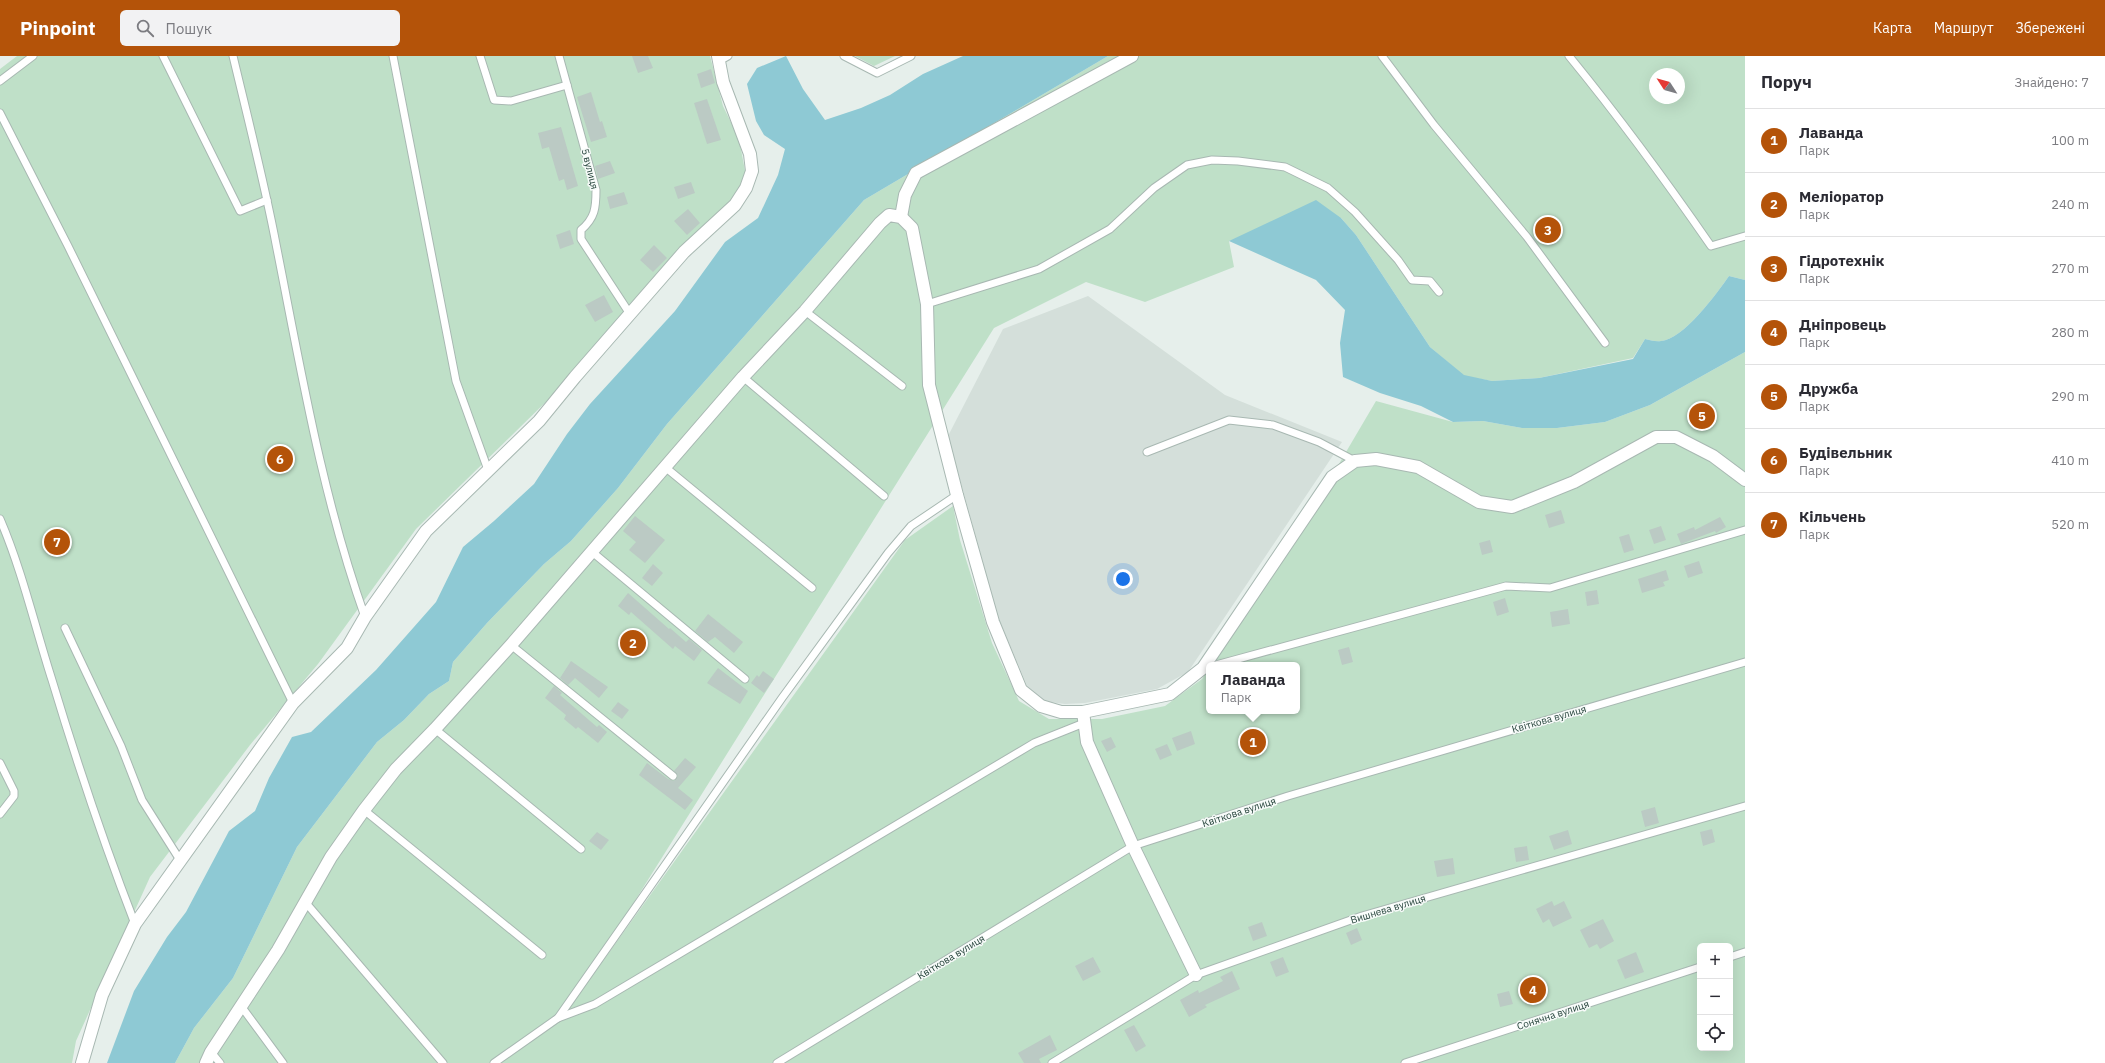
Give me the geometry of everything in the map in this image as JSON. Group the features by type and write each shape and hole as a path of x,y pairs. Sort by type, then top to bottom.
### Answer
{"street":[{"path":"901,217 905,195 916,173 1132,56"},
{"path":"82,1063 102,995 134,924 293,703 347,648 365,617 426,531 539,421 684,252 735,205 746,188 752,171 750,154 723,82 722,58"},
{"path":"206,1063 211,1052 278,950 331,857 364,810 396,769 436,729 512,645 591,551 665,468 742,377 805,311 880,223 889,215 901,217 912,228 927,304 929,385 957,495 993,622 1021,690 1041,706 1084,717 1170,694 1206,668"},
{"path":"1210,662 1332,477 1354,461 1376,459 1418,467 1479,502 1512,507 1574,482 1656,437 1676,437 1713,456 1745,480"},
{"path":"1084,717 1087,742 1133,846 1196,975"}],"lane":[{"path":"0,81 33,56"},
{"path":"164,56 240,212 268,200"},
{"path":"233,56 268,200 292,332 321,469 356,591 365,617"},
{"path":"393,56 456,381 488,470"},
{"path":"480,56 494,100 511,101 567,85"},
{"name":"5 вулиця","path":"559,56 596,190 596,210 590,222 581,230 581,239 630,314"},
{"path":"844,56 877,73 911,56"},
{"path":"1382,56 1434,125 1527,237 1605,343"},
{"path":"1569,56 1595,88 1676,196 1711,246 1745,236"},
{"path":"0,113 68,246 293,703"},
{"path":"927,304 1039,269 1110,229 1154,188 1187,165 1212,160 1238,161 1285,167 1328,188 1355,212 1398,260 1412,280 1430,281 1439,292"},
{"path":"805,311 902,386"},
{"path":"742,377 884,496"},
{"path":"1147,452 1229,420 1273,425 1319,442 1354,461"},
{"path":"665,468 812,588"},
{"path":"558,1018 782,698 888,553 911,526 957,495"},
{"path":"0,519 82,778 104,844 134,924"},
{"path":"1227,662 1506,586 1550,588 1745,530"},
{"path":"591,551 745,679"},
{"path":"65,628 121,746 142,800 180,860"},
{"path":"512,645 673,776"},
{"name":"Квіткова вулиця","path":"777,1063 1133,846 1288,796 1745,662"},
{"path":"494,1063 558,1018 595,1004 1034,742 1084,717"},
{"path":"436,729 581,849"},
{"path":"0,763 14,791 14,796 0,814"},
{"name":"Вишнева вулиця","path":"1052,1063 1196,975 1362,916 1745,806"},
{"path":"364,810 542,955"},
{"path":"306,903 443,1063"},
{"path":"1733,956 1745,952"},
{"name":"Сонячна вулиця","path":"1405,1063 1697,968"},
{"path":"241,1006 283,1063"},
{"path":"211,1052 220,1063"}],"shaded area":[{"path":"1088,296 1225,395 1342,442 1188,672 1157,689 1085,703 1065,704 1043,701 1028,688 998,617 948,436 1003,329"}],"green space":[{"path":"17,56 710,56 723,106 739,139 746,176 730,203 559,389 416,529 318,664 250,745 150,877 76,1041 72,1063 0,1063 0,69"},
{"path":"855,56 895,56 874,66"},
{"path":"1108,56 1745,56 1745,280 1729,276 1708,304 1679,333 1670,339 1659,341 1645,339 1633,358 1539,378 1492,381 1464,376 1430,347 1356,235 1341,218 1229,241 1234,267 1145,302 1086,282 994,328 557,1025 905,540 953,506 960,540 992,643 1019,701 1049,719 1102,719 1165,706 1202,679 1206,673 1206,714 1300,714 1300,662 1213,662 1286,554 1376,401 1453,422 1483,421 1522,428 1557,428 1605,422 1650,405 1745,352 1745,1063 175,1063 194,1028 233,978 297,847 377,742 404,720 429,694 449,681 453,662 487,623 544,564 571,541 618,488 667,424 864,200"}],"water":[{"path":"786,56 803,89 825,120 861,108 890,95 923,74 963,56 1108,56 864,200 667,424 618,488 571,541 544,564 487,623 453,662 449,681 429,694 404,720 377,742 297,847 233,978 194,1028 175,1063 107,1063 134,991 167,937 186,912 229,831 255,811 269,778 292,737 311,732 376,670 436,602 463,547 534,484 567,434 590,404 675,311 725,242 758,218 778,175 785,149 764,135 756,121 747,84 757,68"},
{"path":"1316,200 1341,218 1356,235 1430,347 1464,375 1492,381 1539,378 1633,359 1645,339 1659,341 1670,339 1679,333 1708,304 1729,276 1745,280 1745,352 1650,405 1605,422 1557,428 1522,428 1483,421 1453,422 1421,406 1380,393 1343,377 1340,343 1345,310 1316,280 1229,241"}],"building":[{"path":"632,56 648,56 653,68 638,73"},
{"path":"711,69 715,83 701,88 697,74"},
{"path":"591,92 600,122 602,121 607,137 591,142 577,97"},
{"path":"707,99 721,140 707,144 694,103"},
{"path":"561,127 578,186 567,190 564,179 559,181 549,147 542,149 538,133"},
{"path":"610,161 615,173 598,179 595,166"},
{"path":"691,182 695,193 678,199 674,187"},
{"path":"624,192 628,204 610,209 607,197"},
{"path":"688,209 700,223 687,235 674,221"},
{"path":"570,230 574,244 560,249 556,235"},
{"path":"654,245 667,258 653,272 640,260"},
{"path":"604,295 613,312 595,322 585,305"},
{"path":"1561,510 1565,523 1549,528 1545,515"},
{"path":"635,516 665,540 645,563 629,550 636,542 623,531"},
{"path":"1720,517 1726,527 1716,533 1715,531 1681,544 1677,534 1694,527 1695,530"},
{"path":"1661,526 1666,540 1654,544 1649,530"},
{"path":"1629,534 1634,550 1624,553 1619,537"},
{"path":"1490,540 1493,552 1482,555 1479,543"},
{"path":"1699,561 1703,573 1688,578 1684,566"},
{"path":"653,564 663,573 652,586 642,578"},
{"path":"1666,570 1669,580 1663,582 1665,586 1642,593 1638,579"},
{"path":"1597,590 1599,604 1587,606 1585,592"},
{"path":"628,593 669,629 670,628 686,642 689,639 702,650 694,661 675,646 673,649 631,612 629,615 618,606"},
{"path":"1505,598 1509,612 1497,616 1493,602"},
{"path":"1568,609 1570,624 1552,627 1550,612"},
{"path":"708,614 743,642 734,653 715,637 708,642 695,631"},
{"path":"1349,647 1353,662 1342,665 1338,650"},
{"path":"571,661 608,687 599,698 575,678 568,685 560,678"},
{"path":"718,668 748,691 740,704 707,683"},
{"path":"763,671 774,679 764,693 751,683 757,675 759,677"},
{"path":"554,686 562,693 560,695 597,727 599,725 607,732 598,743 578,727 576,729 564,719 566,715 545,698"},
{"path":"618,702 629,710 622,719 611,711"},
{"path":"1191,731 1195,744 1177,751 1172,738"},
{"path":"1111,737 1116,747 1107,752 1101,741"},
{"path":"1167,744 1172,755 1160,760 1155,749"},
{"path":"685,758 696,767 678,788 693,800 685,810 639,775 647,763 668,779 674,781 678,776 674,771"},
{"path":"1655,807 1659,823 1645,827 1641,811"},
{"path":"1712,829 1715,842 1703,846 1700,832"},
{"path":"1568,830 1572,844 1554,850 1549,836"},
{"path":"597,832 609,840 601,850 589,841"},
{"path":"1527,846 1529,860 1516,862 1514,848"},
{"path":"1453,858 1455,874 1437,877 1434,861"},
{"path":"1552,901 1554,906 1564,901 1572,918 1553,927 1549,919 1543,923 1536,909"},
{"path":"1603,919 1614,941 1600,949 1597,944 1589,948 1580,930"},
{"path":"1262,922 1267,936 1253,941 1248,927"},
{"path":"1357,928 1362,940 1351,945 1346,933"},
{"path":"1636,952 1644,972 1625,979 1617,960"},
{"path":"1093,957 1101,972 1083,981 1075,966"},
{"path":"1283,957 1289,972 1276,977 1270,962"},
{"path":"1232,971 1240,989 1205,1005 1207,1007 1189,1017 1180,1000 1198,990 1199,993 1223,981 1220,977"},
{"path":"1509,991 1513,1004 1500,1007 1497,994"},
{"path":"1134,1025 1146,1046 1136,1052 1124,1030"},
{"path":"1050,1035 1057,1050 1039,1059 1041,1063 1024,1063 1018,1053"}],"place":[{"name":"Гідротехнік","path":"1548,230"},
{"name":"Дружба","path":"1702,416"},
{"name":"Будівельник","path":"280,459"},
{"name":"Кільчень","path":"57,542"},
{"name":"Меліоратор","path":"633,643"},
{"name":"Лаванда","path":"1253,742"},
{"name":"Дніпровець","path":"1533,990"}]}
